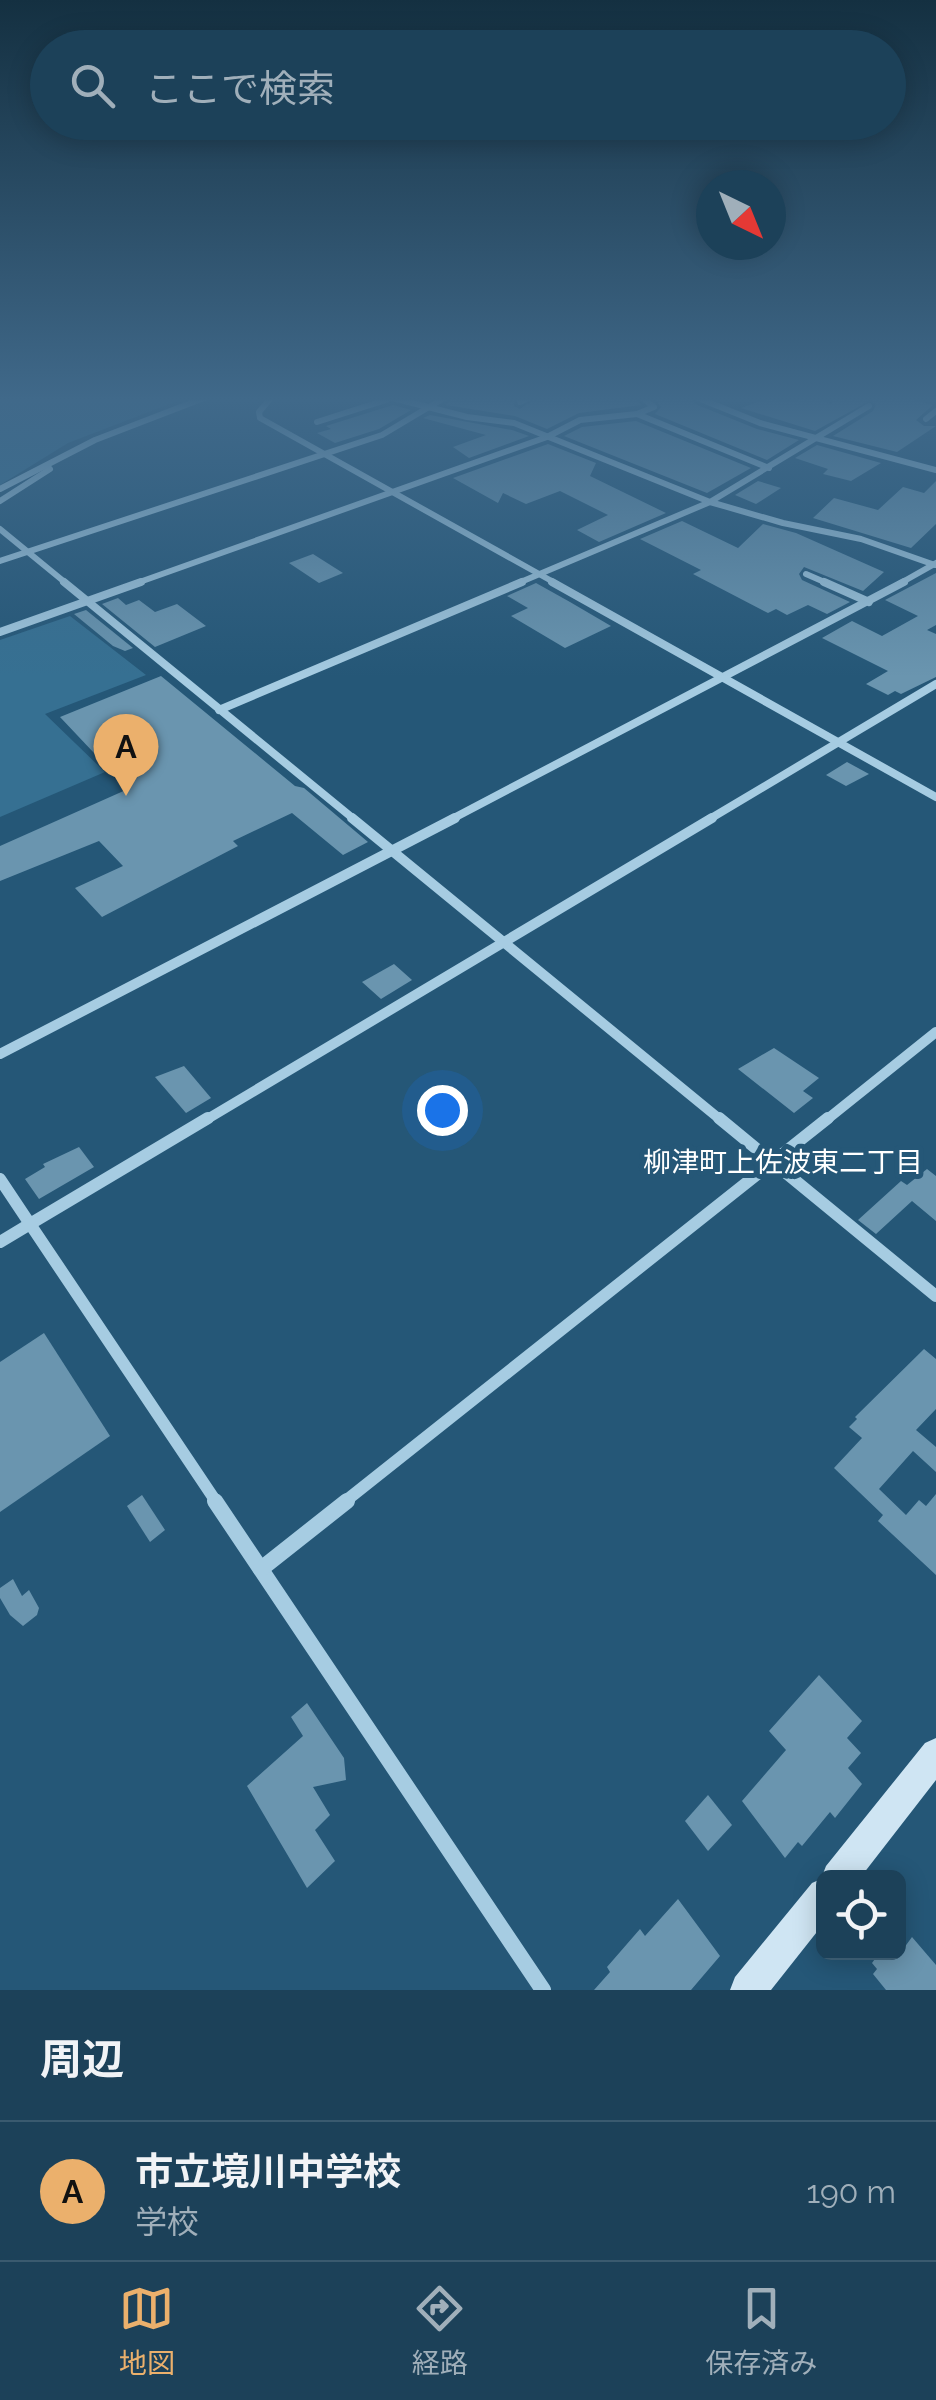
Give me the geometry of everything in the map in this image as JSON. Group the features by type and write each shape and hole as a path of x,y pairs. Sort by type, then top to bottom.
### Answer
{"street":[{"path":"0,562 216,491"},
{"path":"0,632 395,491"},
{"path":"682,491 783,523 861,538 935,565"},
{"path":"219,710 729,491"},
{"path":"392,492 936,797"},
{"path":"0,529 501,941 776,1161 936,1296"},
{"path":"0,1054 935,565"},
{"path":"806,574 870,602"},
{"path":"0,1242 936,684"},
{"path":"261,1569 936,1032"},
{"path":"0,1179 543,1990"},
{"path":"844,1870 936,1754"},
{"path":"748,1990 816,1906"}],"shaded area":[{"path":"70,616 146,675 45,714 105,772 0,817 0,640"}],"building":[{"path":"476,491 621,491 666,513 599,542 577,530 608,515 560,491 526,504 503,493 498,503"},
{"path":"742,491 777,491 756,504 735,495"},
{"path":"899,491 936,491 936,524 911,548 813,518 834,498 878,510"},
{"path":"682,521 738,548 763,524 796,533 884,572 863,591 804,567 799,574 802,580 850,602 827,614 808,605 787,615 776,609 768,613 693,574 701,570 640,539"},
{"path":"313,554 343,573 319,583 289,563"},
{"path":"936,573 936,625 927,630 936,634 936,677 901,694 895,691 888,695 866,684 888,671 822,638 852,621 882,636 918,616 885,600"},
{"path":"536,583 611,626 565,648 511,616 528,608 507,596"},
{"path":"118,598 126,605 139,600 155,612 177,604 206,626 155,647 102,604"},
{"path":"86,610 133,648 125,651 113,646 74,614"},
{"path":"161,676 368,842 343,855 292,813 233,841 238,846 102,917 75,888 123,866 99,841 0,881 0,846 128,789 60,717"},
{"path":"847,762 869,774 846,786 826,775"},
{"path":"394,964 412,980 381,999 362,982"},
{"path":"774,1048 819,1078 803,1091 813,1098 794,1113 738,1069"},
{"path":"184,1066 211,1098 186,1113 155,1077"},
{"path":"79,1147 94,1167 39,1199 25,1179 45,1167 43,1164"},
{"path":"927,1169 936,1176 936,1221 912,1201 876,1234 858,1220 901,1181 907,1185"},
{"path":"44,1333 110,1436 0,1512 0,1362"},
{"path":"924,1349 936,1359 936,1409 916,1430 936,1447 936,1472 913,1451 879,1489 906,1515 919,1500 926,1506 936,1494 936,1575 878,1521 883,1515 834,1468 862,1438 849,1427 855,1417"},
{"path":"142,1495 165,1530 150,1542 127,1506"},
{"path":"13,1579 22,1596 29,1590 39,1608 37,1615 23,1626 10,1615 0,1598 0,1588"},
{"path":"819,1675 862,1721 847,1738 861,1753 848,1768 862,1784 835,1818 830,1812 802,1846 798,1842 785,1858 742,1801 786,1750 769,1731"},
{"path":"307,1703 344,1758 346,1780 313,1787 330,1815 315,1830 335,1861 307,1888 247,1786 303,1736 291,1717"},
{"path":"708,1795 732,1825 708,1851 685,1821"},
{"path":"678,1899 720,1956 691,1990 594,1990 610,1972 607,1967 640,1929 645,1936"},
{"path":"912,1937 936,1965 936,1990 886,1990 873,1974 877,1969 874,1960 906,1960 906,1945"}],"place":[{"name":"市立境川中学校","path":"126,796"}],"district":[{"name":"柳津町上佐波東二丁目","path":"783,1162"}]}
